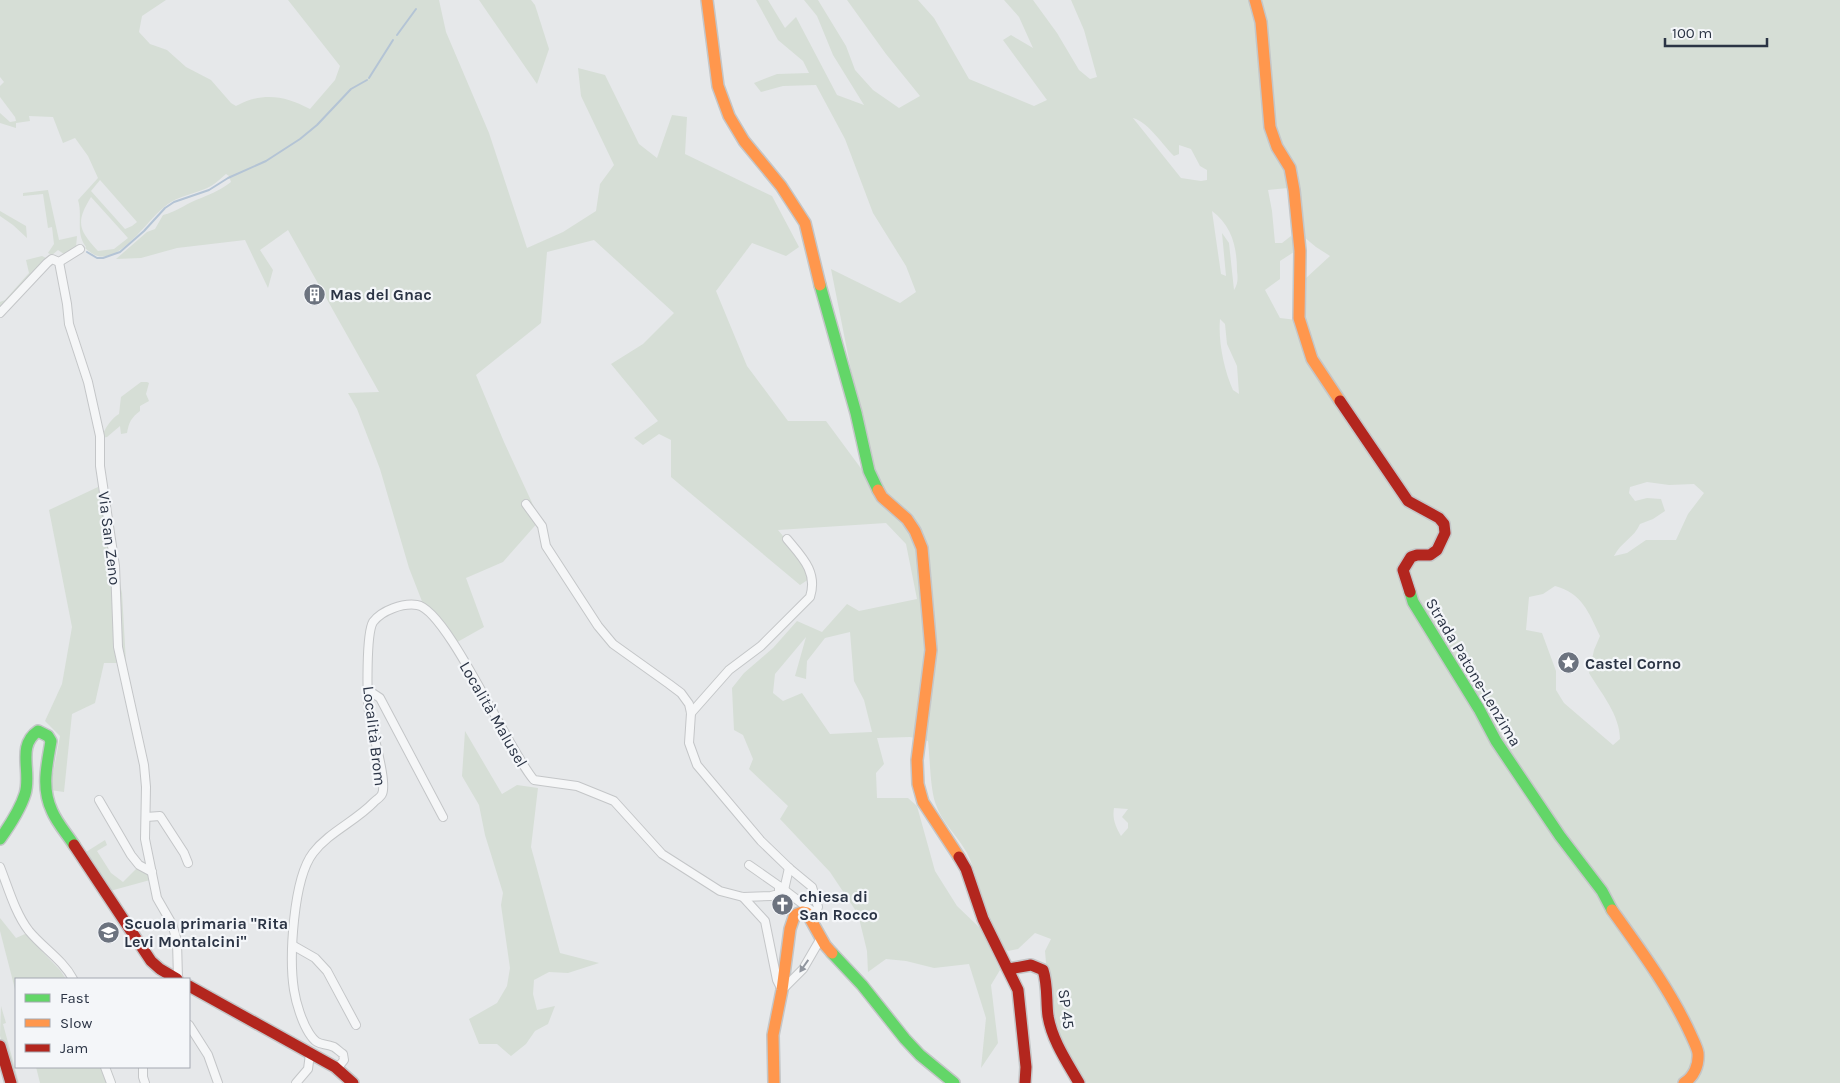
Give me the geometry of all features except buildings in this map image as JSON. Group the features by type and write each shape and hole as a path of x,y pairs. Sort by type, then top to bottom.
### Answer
{"street":[{"path":"707,0 718,86 729,116 744,141 780,186 805,223 856,413 868,471 882,497 906,519 915,531 922,548 931,650 917,760 918,784 923,802 961,858 983,919 1018,990 1026,1067 1025,1083"},
{"name":"Strada Patone-Lenzima","path":"1255,0 1261,22 1270,127 1277,147 1290,168 1294,190 1300,251 1299,318 1312,359 1408,501 1438,518 1444,524 1443,540 1438,550 1430,554 1417,555 1411,558 1403,570 1412,602 1479,709 1504,754 1560,836 1602,891 1612,910 1639,947 1684,1020 1698,1052 1696,1069 1689,1080 1684,1083"},
{"path":"0,313 47,263 52,260 59,262 80,249"},
{"name":"Via San Zeno","path":"59,262 69,324 88,382 100,436 100,466 115,566 118,647 144,765 145,838 157,898 172,924 177,941 178,978"},
{"path":"526,504 542,526 546,546 598,626 613,644 681,693 691,713 689,743 697,765 761,841 812,887 818,906 813,916"},
{"path":"691,713 729,670 761,646 810,598 812,590 809,567 787,539"},
{"name":"Località Malusel","path":"381,614 392,609 414,605 419,605 430,611 440,622 534,780 577,786 614,801 662,854 720,891 743,897"},
{"name":"Località Brom","path":"335,1067 344,1060 343,1054 334,1047 318,1044 308,1032 294,991 296,898 301,878 314,852 382,794 384,782 369,711 368,690 369,638 372,624 381,614"},
{"path":"368,690 380,698 443,817"},
{"path":"0,839 22,802 28,776 25,748 28,738 38,730 43,732 51,741 45,782 46,794 56,818 151,961 160,969 176,978"},
{"path":"98,800 131,855 139,865 152,872"},
{"path":"146,817 160,816 184,853 188,863"},
{"path":"749,865 782,888 813,916 825,945 862,985 920,1055 954,1083"},
{"path":"0,867 25,925 46,949 67,967 72,978"},
{"path":"743,897 776,896 782,888 789,868"},
{"path":"0,875 8,886"},
{"path":"743,897 765,921 777,980 782,990"},
{"path":"774,1083 773,1035 792,923 797,914 802,912 813,916"},
{"path":"782,990 803,969 821,938"},
{"path":"294,946 315,958 327,971 356,1025"},
{"name":"SP 45","path":"1009,969 1033,965 1043,970 1047,984 1049,1018 1056,1042 1079,1083"},
{"path":"190,987 335,1067 352,1083"},
{"path":"190,1028 208,1055 218,1083"},
{"path":"0,1046 11,1083"},
{"path":"296,1083 308,1069 310,1054"},
{"path":"105,1068 111,1083"},
{"path":"143,1068 145,1083"}],"shaded area":[{"path":"0,0 166,0 142,16 139,32 150,44 167,50 186,67 211,80 231,103 236,106 255,99 273,97 301,104 310,109 335,80 340,66 288,0 439,0 446,32 489,133 527,248 563,232 596,211 600,184 614,165 581,96 578,68 605,75 639,144 657,158 672,115 687,117 685,154 772,196 799,247 786,256 752,243 716,291 747,366 788,421 826,421 874,486 831,269 900,303 916,292 906,266 873,213 845,139 816,85 783,86 761,92 754,83 777,74 809,73 803,61 778,40 756,0 768,0 785,28 796,17 837,95 864,105 833,55 817,16 804,0 818,0 846,46 855,70 873,90 899,108 920,96 886,54 847,0 918,0 934,18 969,79 1034,106 1047,100 1003,40 1011,35 1033,48 1019,17 1004,0 1033,0 1057,33 1079,70 1090,79 1097,77 1084,30 1071,0 1840,0 1840,1083 1080,1083 1057,1035 1045,951 1051,939 1035,933 1018,949 1008,951 999,941 987,918 967,853 941,816 935,802 928,741 910,737 877,738 884,764 876,773 877,798 908,798 917,806 935,871 957,906 981,929 1000,970 991,985 998,1043 981,1068 986,1018 969,964 934,968 906,961 886,959 868,972 867,951 858,914 830,872 780,819 788,806 749,769 753,759 743,735 734,730 732,688 744,673 773,648 797,621 822,632 847,604 859,611 917,599 906,544 886,523 778,530 815,575 800,585 671,477 671,440 659,434 643,445 634,438 658,421 611,364 643,344 674,313 594,240 547,252 541,323 476,375 540,520 503,562 466,578 484,627 452,645 425,609 409,568 380,469 357,409 348,393 379,392 288,230 260,250 273,270 268,288 245,240 177,248 141,258 116,259 147,232 155,229 163,215 214,192 231,182 226,174 211,186 171,202 118,252 108,256 94,255 85,248 81,236 78,200 98,178 88,156 75,138 63,143 53,117 29,116 30,121 16,123 16,128 0,123 0,113 10,122 16,121 0,97 0,86 4,82 0,77","holes":["1133,118 1150,129 1174,156 1179,154 1179,145 1191,149 1200,166 1207,170 1207,180 1181,178","100,180 137,222 125,229 91,191","1288,188 1298,232 1330,256 1305,279 1305,321 1280,318 1265,290 1280,279 1280,261 1297,250 1291,236 1282,243 1275,243 1268,190","91,197 128,238 114,249 98,251 83,232 81,226 83,213","1212,211 1229,230 1234,245 1238,279 1234,290 1229,243 1222,233 1226,276 1221,274","1220,319 1225,324 1227,344 1237,366 1239,394 1233,390 1227,374 1220,337","1647,482 1669,485 1694,484 1704,493 1688,514 1676,540 1646,540 1627,553 1614,556 1640,524 1653,519 1665,511 1661,499 1647,498 1635,501 1629,493 1630,487","1555,586 1572,594 1584,605 1588,612 1600,636 1594,650 1589,673 1609,704 1617,721 1620,739 1613,745 1564,703 1556,690 1556,671 1542,633 1526,630 1529,597 1543,594","850,632 854,681 864,700 872,732 830,734 802,693 783,701 773,693 775,674 806,637 795,676 806,679 807,661 825,638","1114,808 1128,809 1122,817 1128,823 1128,828 1121,836 1114,819"]},
{"path":"479,0 531,0 535,5 549,49 537,84"},
{"path":"48,190 59,240 77,236 76,247 64,254 58,250 52,255 48,253 54,244 52,227 48,228 43,194 23,196 23,193"},
{"path":"0,211 26,226 27,238 0,216"},
{"path":"42,256 46,258 13,298 0,310 0,302 5,300 29,273 26,260"},
{"path":"141,382 149,383 146,394 149,401 140,406 140,411 131,421 127,433 121,434 120,426 107,437 102,438 108,424 119,414 121,397"},
{"path":"98,487 122,593 126,663 104,663 95,703 72,714 64,792 50,790 60,736 45,721 62,684 72,627 49,510"},
{"path":"465,731 502,794 517,785 538,788 531,847 560,953 599,963 568,973 549,972 534,980 533,994 537,1010 555,1006 548,1024 535,1031 526,1044 511,1056 497,1044 479,1044 469,1019 497,1003 507,986 510,968 501,905 503,893 485,835 479,805 462,776"},
{"path":"105,840 107,845 97,851 111,873 123,882 138,867 147,874 150,880 110,891 86,852"},
{"path":"0,918 16,938 25,934 65,978 15,978 15,989 0,931"},
{"path":"1,1006 6,1023 3,1024 19,1083 14,1083 0,1036"},
{"path":"36,1068 103,1068 109,1083 40,1083"}],"waterway":[{"path":"397,35 416,9"},
{"path":"369,78 393,40"},
{"path":"87,252 97,258 103,258 120,252 144,231 165,208 174,202 209,190 228,178 266,161 300,139 317,125 351,89 367,80"}],"traffic: fast":[{"path":"820,285 856,413 869,471 878,490"},
{"path":"1410,592 1413,602 1479,709 1496,741 1560,836 1602,891 1612,910"},
{"path":"0,839 18,812 23,800 27,786 26,752 31,737 38,731 48,736 51,741 46,776 49,802 57,820 74,845"},
{"path":"832,953 862,985 920,1055 954,1083"}],"traffic: slow":[{"path":"707,0 718,86 729,116 744,141 781,186 805,223 820,285"},
{"path":"1255,0 1261,22 1270,127 1277,147 1290,168 1294,190 1300,251 1299,318 1312,359 1340,401"},
{"path":"878,490 882,497 907,519 915,531 922,548 931,650 917,760 918,784 923,802 959,857"},
{"path":"1612,910 1665,986 1696,1046 1698,1053 1697,1066 1691,1077 1684,1083"},
{"path":"774,1083 773,1035 782,990 790,929 797,914 807,913 825,945 832,953"}],"traffic: jam":[{"path":"1340,401 1408,501 1439,518 1444,524 1445,533 1437,550 1430,555 1411,557 1403,570 1410,592"},
{"path":"74,845 151,961 175,978"},
{"path":"959,857 966,869 983,919 1018,990 1026,1067 1025,1083"},
{"path":"1009,969 1031,965 1043,970 1046,981 1047,1010 1050,1025 1060,1051 1079,1083"},
{"path":"190,987 335,1067 353,1083"},
{"path":"0,1046 11,1083"}],"place":[{"name":"Mas del Gnac","path":"314,294"},
{"name":"Castel Corno","path":"1569,663"},
{"name":"chiesa di San Rocco","path":"783,905"},
{"name":"Scuola primaria \"Rita Levi Montalcini\"","path":"108,932"}]}
